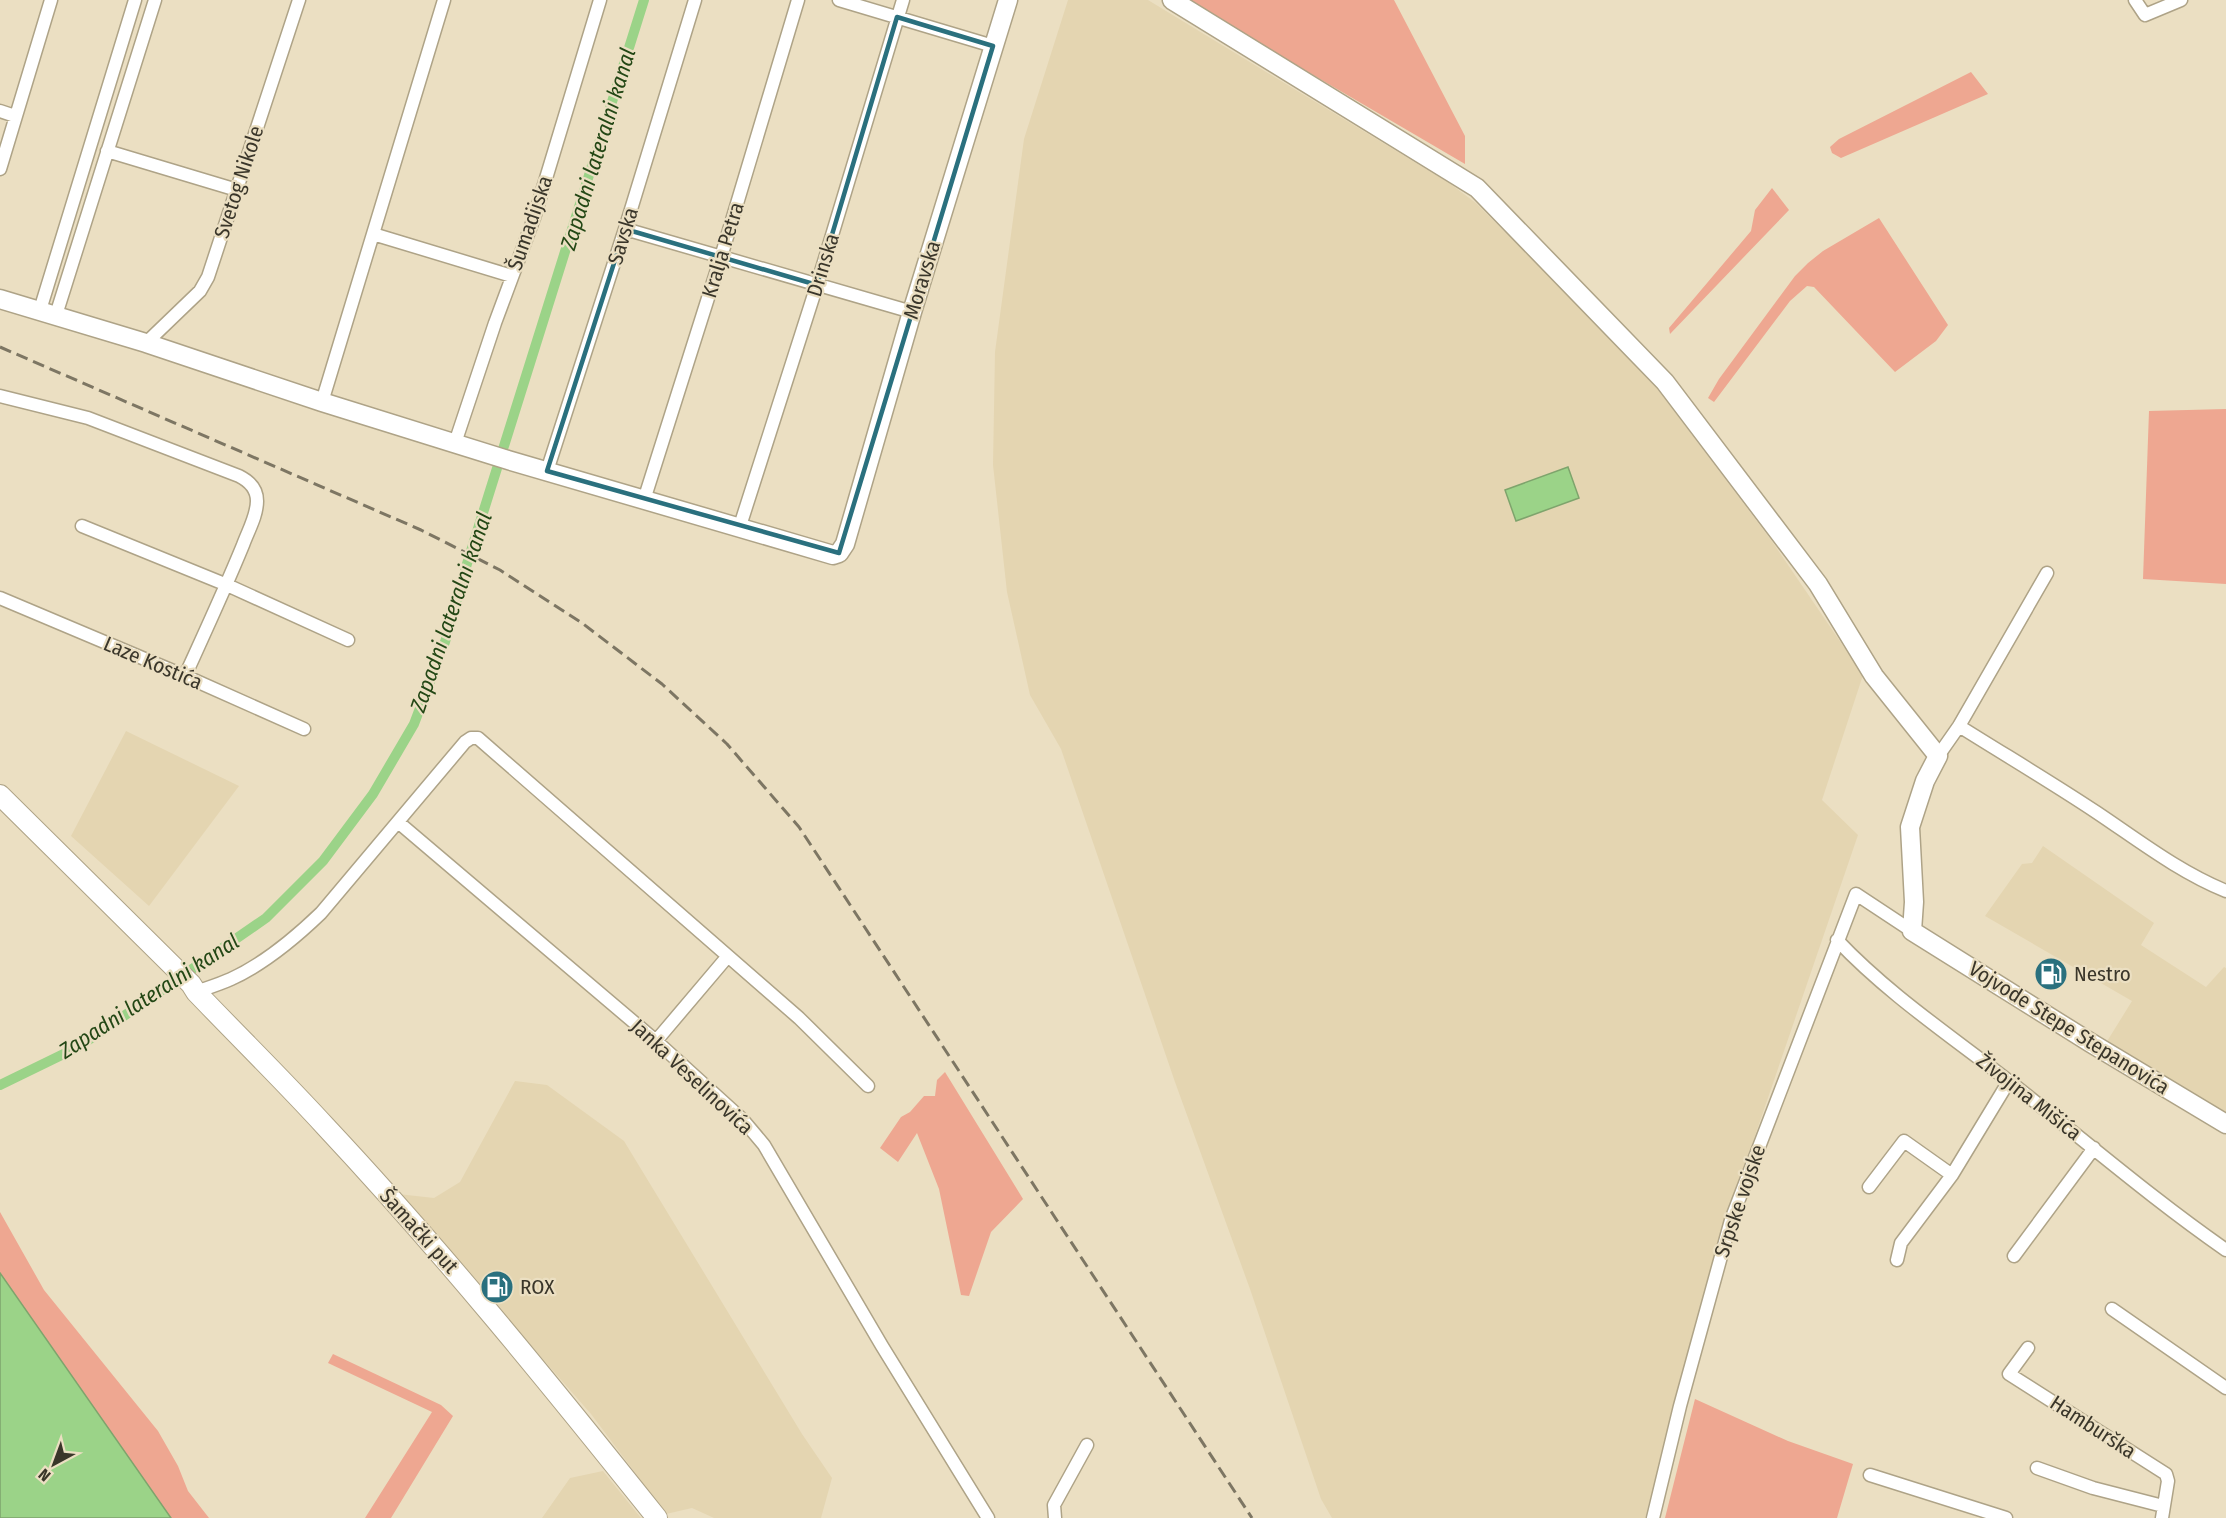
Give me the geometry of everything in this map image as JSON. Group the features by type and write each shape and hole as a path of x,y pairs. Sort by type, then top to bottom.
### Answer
{"main road":[{"name":"Šamački put","path":"0,795 173,967 326,1126 464,1282 657,1518"}],"street":[{"path":"0,169 51,0"},
{"path":"48,312 135,0"},
{"path":"48,312 107,151 155,0"},
{"name":"Svetog Nikole","path":"146,343 200,291 208,277 299,0"},
{"path":"322,402 444,0"},
{"name":"Šumadijska","path":"455,443 534,218 600,0"},
{"name":"Savska","path":"547,471 625,229 695,0"},
{"name":"Kralja Petra","path":"644,500 721,257 798,0"},
{"path":"839,0 993,46"},
{"name":"Drinska","path":"739,529 817,285 903,0"},
{"name":"Moravska","path":"739,529 833,555 839,553 844,544 912,312 1008,0"},
{"path":"1172,0 1477,188 1665,382 1818,584 1874,676 1938,756"},
{"path":"2135,0 2145,15 2181,0"},
{"path":"0,111 15,116"},
{"path":"107,151 237,190"},
{"path":"625,229 912,312"},
{"path":"373,234 512,276"},
{"path":"0,299 146,343 485,453 739,529"},
{"path":"0,396 88,418 247,480 257,498 256,512 227,585 185,676"},
{"path":"82,526 227,585 348,640"},
{"path":"1912,931 1914,902 1910,827 1925,781 2047,573"},
{"name":"Laze Kostića","path":"0,598 304,729"},
{"path":"1959,726 2076,799 2178,867 2226,891"},
{"path":"193,988 232,979 287,944 303,930 321,913 465,742 471,738 478,738 800,1018 868,1086"},
{"name":"Janka Veselinovića","path":"398,822 656,1041 743,1120 764,1145 882,1346 988,1518"},
{"name":"Srpske vojske","path":"1653,1518 1680,1406 1731,1220 1856,894 1912,931"},
{"name":"Vojvode Stepe Stepanovića","path":"1912,931 2226,1124"},
{"name":"Živojina Mišića","path":"1837,940 1865,970 2094,1148 2181,1219 2226,1250"},
{"path":"656,1041 728,956"},
{"path":"1897,1260 1901,1243 1952,1176 2009,1082"},
{"path":"1869,1186 1904,1141 1952,1176"},
{"path":"2014,1256 2094,1148"},
{"path":"2112,1309 2226,1388"},
{"name":"Hamburška","path":"2028,1348 2009,1374 2166,1474 2168,1481 2162,1512"},
{"path":"1055,1518 1054,1505 1087,1445"},
{"path":"2037,1468 2162,1512"},
{"path":"1870,1475 2007,1518"}],"highlighted area":[{"path":"897,17 993,46 839,553 547,471 625,229 817,285"}],"shaded area":[{"path":"1068,0 1148,0 1449,183 1476,203 1659,391 1771,540 1863,675 1822,800 1858,835 1722,1232 1645,1518 1332,1518 1321,1499 1061,749 1030,695 1007,592 993,465 995,352 1024,139"},
{"path":"1185,0 1394,0 1465,136 1465,164"},
{"path":"1971,72 1988,94 1841,158 1832,153 1830,147 1839,139"},
{"path":"1772,188 1789,210 1670,334 1669,328 1751,231 1755,210"},
{"path":"1879,218 1948,325 1936,341 1895,372 1814,287 1807,286 1790,301 1714,402 1708,398 1719,379 1795,276 1823,251"},
{"path":"2226,409 2226,584 2143,579 2149,411"},
{"path":"1568,467 1579,498 1516,521 1505,490"},
{"path":"126,731 239,786 149,906 71,836"},
{"path":"2043,846 2154,923 2141,945 2206,987 2224,967 2226,968 2226,1118 2106,1043 2132,1001 1985,916 2022,864 2032,863"},
{"path":"945,1072 1023,1199 991,1232 969,1296 961,1295 939,1189 917,1133 898,1162 880,1148 901,1117 910,1112 924,1096 935,1096 937,1080"},
{"path":"515,1081 547,1085 624,1141 802,1434 832,1478 821,1518 714,1518 692,1508 666,1514 591,1414 398,1194 434,1198 460,1182"},
{"path":"0,1212 44,1290 158,1431 178,1466 188,1491 209,1518 171,1518 0,1273"},
{"path":"0,1273 171,1518 0,1518"},
{"path":"333,1354 441,1405 453,1416 391,1518 365,1518 432,1412 328,1363"},
{"path":"1695,1399 1788,1441 1853,1464 1837,1518 1665,1518"},
{"path":"603,1471 641,1518 542,1518 570,1478"}],"waterway":[{"name":"Zapadni lateralni kanal","path":"0,1085 78,1047 266,918 323,861 373,794 414,724 445,642 466,567 644,0"}],"railway":[{"path":"0,347 421,530 500,570 582,623 662,684 727,744 799,827 1252,1518"}],"place":[{"name":"Nestro","path":"2051,974"},
{"name":"ROX","path":"497,1287"}]}
